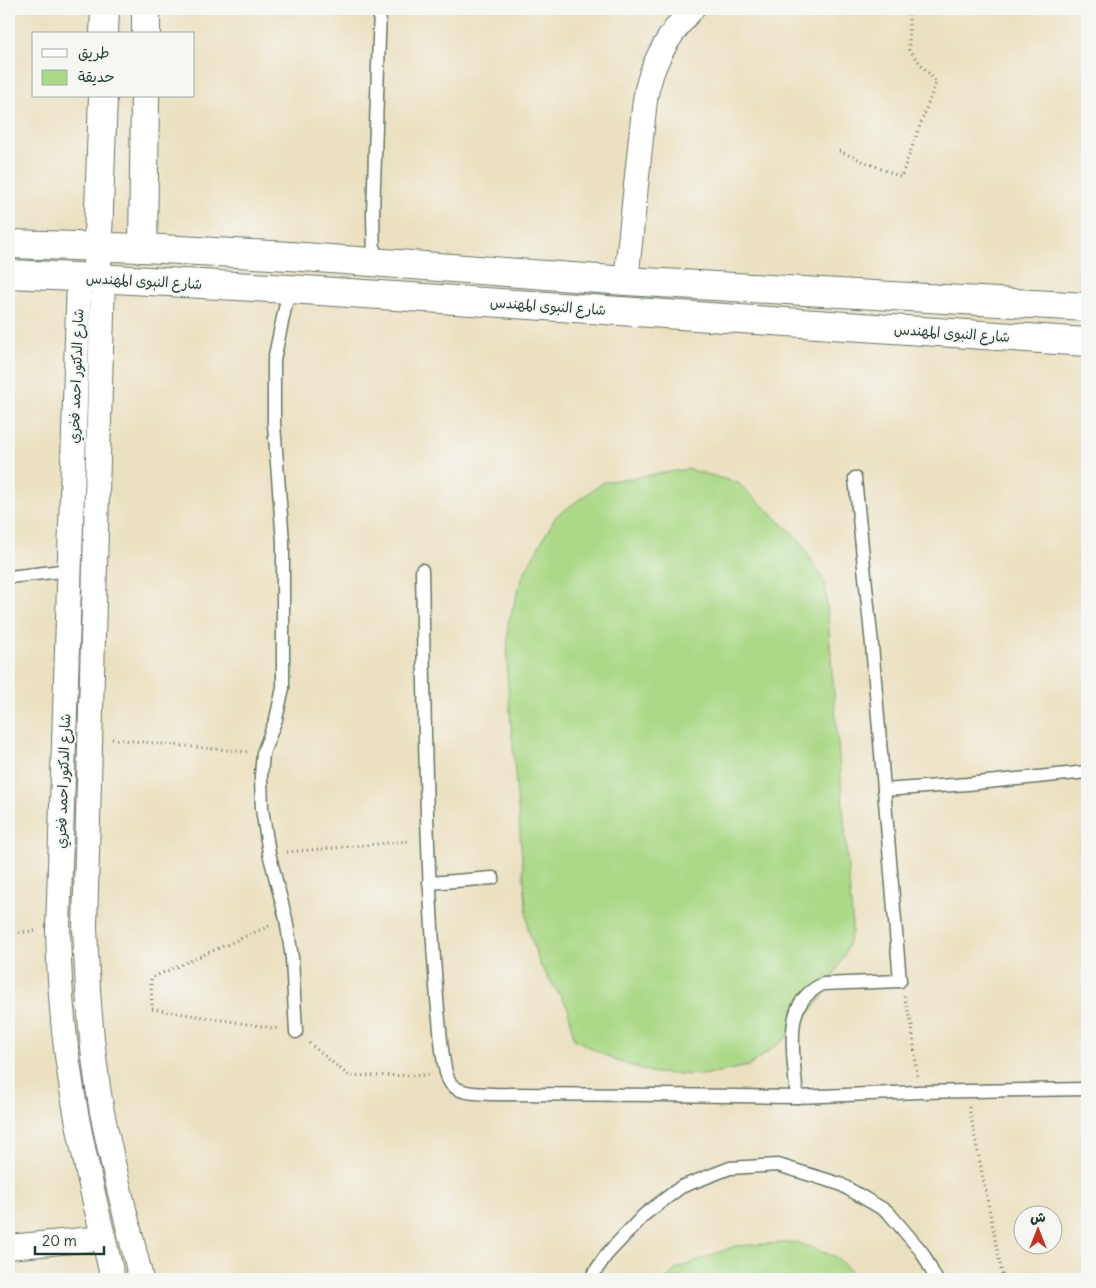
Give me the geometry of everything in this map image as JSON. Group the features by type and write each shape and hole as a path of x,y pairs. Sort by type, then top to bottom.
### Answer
{"street":[{"path":"104,32 105,9"},
{"path":"146,9 146,32"},
{"path":"626,281 648,83 668,40 692,9"},
{"path":"93,278 98,246 103,98"},
{"path":"142,248 145,98"},
{"path":"103,124 144,124"},
{"path":"9,244 98,246 290,256 626,281 1087,307"},
{"path":"289,288 290,256"},
{"name":"شارع النبوى المهندس","path":"9,274 289,288 1087,342"},
{"name":"شارع الدكتور احمد فخري","path":"93,278 74,423 58,929 59,977 63,1024 72,1090 113,1279"},
{"name":"شارع الدكتور احمد فخري","path":"93,278 99,423 85,926 86,973 95,1066 102,1112 141,1279"},
{"path":"74,423 99,423"},
{"path":"70,561 96,553"},
{"path":"85,1155 110,1150"},
{"path":"9,1247 103,1238"}],"lane":[{"path":"374,262 373,213 380,9"},
{"path":"289,288 274,360 274,424 283,542 283,688 276,719 263,753 261,776 262,809 269,853 286,919 292,958 296,1032"},
{"path":"797,1097 793,1042 794,1018 804,998 823,984 900,981 872,645 855,478"},
{"path":"9,577 70,561"},
{"path":"422,570 429,884 441,1040 446,1075 451,1084 458,1089 471,1093 495,1094 797,1097 918,1092 1087,1089"},
{"path":"884,790 1087,772"},
{"path":"429,884 493,878"},
{"path":"590,1279 607,1254 644,1214 681,1187 730,1168 778,1165 840,1184 888,1212 922,1252 936,1279"}],"path":[{"path":"839,151 902,177 936,82 910,50 909,9"},
{"path":"91,737 263,753"},
{"path":"269,853 427,839"},
{"path":"286,919 150,978 152,1009 296,1032 349,1076 446,1075"},
{"path":"900,981 912,1024 918,1092"},
{"path":"966,1092 1003,1279"}],"green space":[{"path":"688,469 738,483 799,539 825,583 852,918 852,932 845,954 821,999 790,1035 749,1066 704,1075 654,1073 616,1061 574,1039 568,1008 540,965 528,929 507,675 508,623 524,573 556,516 604,482"},
{"path":"796,1242 836,1257 859,1279 666,1279 676,1269 735,1246"}]}
